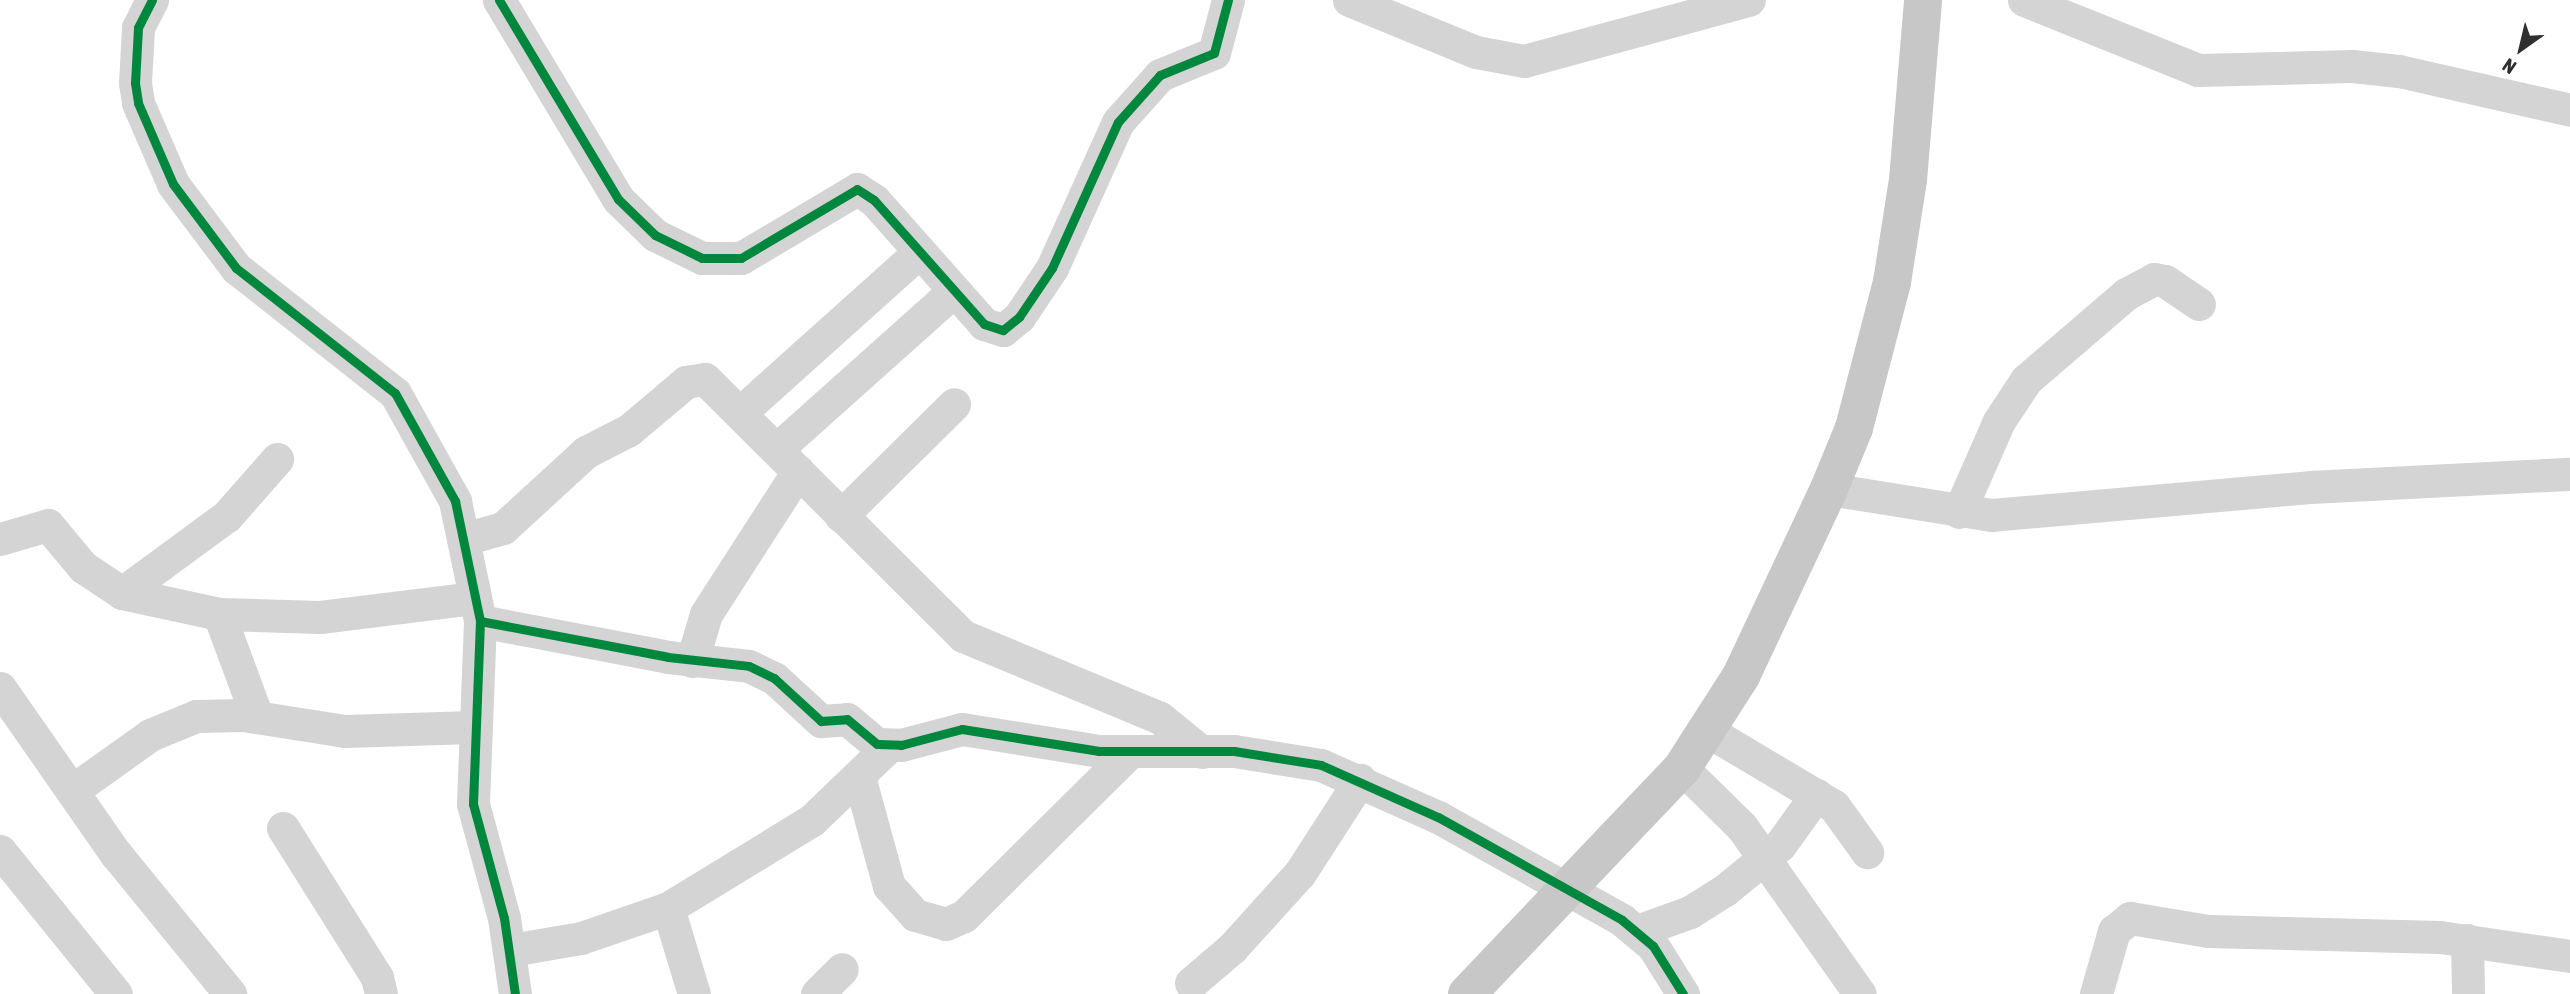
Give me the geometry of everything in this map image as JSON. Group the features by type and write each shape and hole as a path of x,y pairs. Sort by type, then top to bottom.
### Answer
{"main road":[{"path":"1467,994 1682,768 1708,731 1829,489 1854,428 1892,282 1908,180 1923,0"}],"street":[{"path":"152,0 138,28 135,83 143,116 173,184 236,268 380,379 408,408 455,501 478,610 472,727 473,804 511,950 515,994"},
{"path":"499,0 618,199 655,234 702,258 741,258 857,189 874,200 984,324 993,330 1012,326 1063,247 1118,122 1160,75 1214,53 1228,0"},
{"path":"1349,0 1476,52 1524,61 1749,0"},
{"path":"2024,0 2198,70 2352,66 2399,71 2570,110"},
{"path":"742,411 919,252"},
{"path":"1959,512 1999,421 2026,380 2126,294 2154,279 2165,281 2199,304"},
{"path":"692,661 706,614 788,460 954,291"},
{"path":"464,539 503,528 572,463 629,430 686,382 705,379 742,411 841,516 963,636 1160,718 1202,751"},
{"path":"841,516 954,404"},
{"path":"122,593 227,516 276,459"},
{"path":"1829,489 1959,512 1991,515 2310,487 2570,474"},
{"path":"0,539 48,525 83,567 122,593 219,614 320,617 478,610 692,661 763,671 821,721 842,717 869,741 889,746 962,729 1129,754 1202,751 1292,757 1360,780 1567,890 1637,931 1684,994"},
{"path":"219,614 257,717"},
{"path":"0,688 116,854 230,994"},
{"path":"73,790 174,721 220,714 345,731 472,727"},
{"path":"1708,731 1816,795 1847,817 1867,852"},
{"path":"511,950 581,938 668,908 812,820 860,780 889,746"},
{"path":"860,780 889,886 915,915 946,924 964,916 1129,754"},
{"path":"1682,768 1730,813 1860,994"},
{"path":"1191,983 1232,948 1308,863 1360,780"},
{"path":"1637,931 1707,903 1765,859 1816,795"},
{"path":"284,828 377,977 381,994"},
{"path":"0,851 116,994"},
{"path":"668,908 694,994"},
{"path":"2096,994 2114,931 2130,918 2208,931 2467,940 2570,956"},
{"path":"2467,940 2468,994"},
{"path":"817,994 842,970"}],"cycle path":[{"path":"152,0 138,28 135,83 138,103 173,184 236,268 395,393 455,501 480,621 473,804 504,918 515,994"},
{"path":"499,0 618,199 655,235 702,258 741,258 857,189 874,200 984,324 1003,330 1019,317 1052,268 1118,122 1160,75 1214,53 1228,0"},
{"path":"480,621 668,657 749,666 774,678 821,721 847,719 877,744 901,745 962,729 1099,751 1234,751 1321,765 1438,817 1622,920 1653,946 1683,994"}]}
